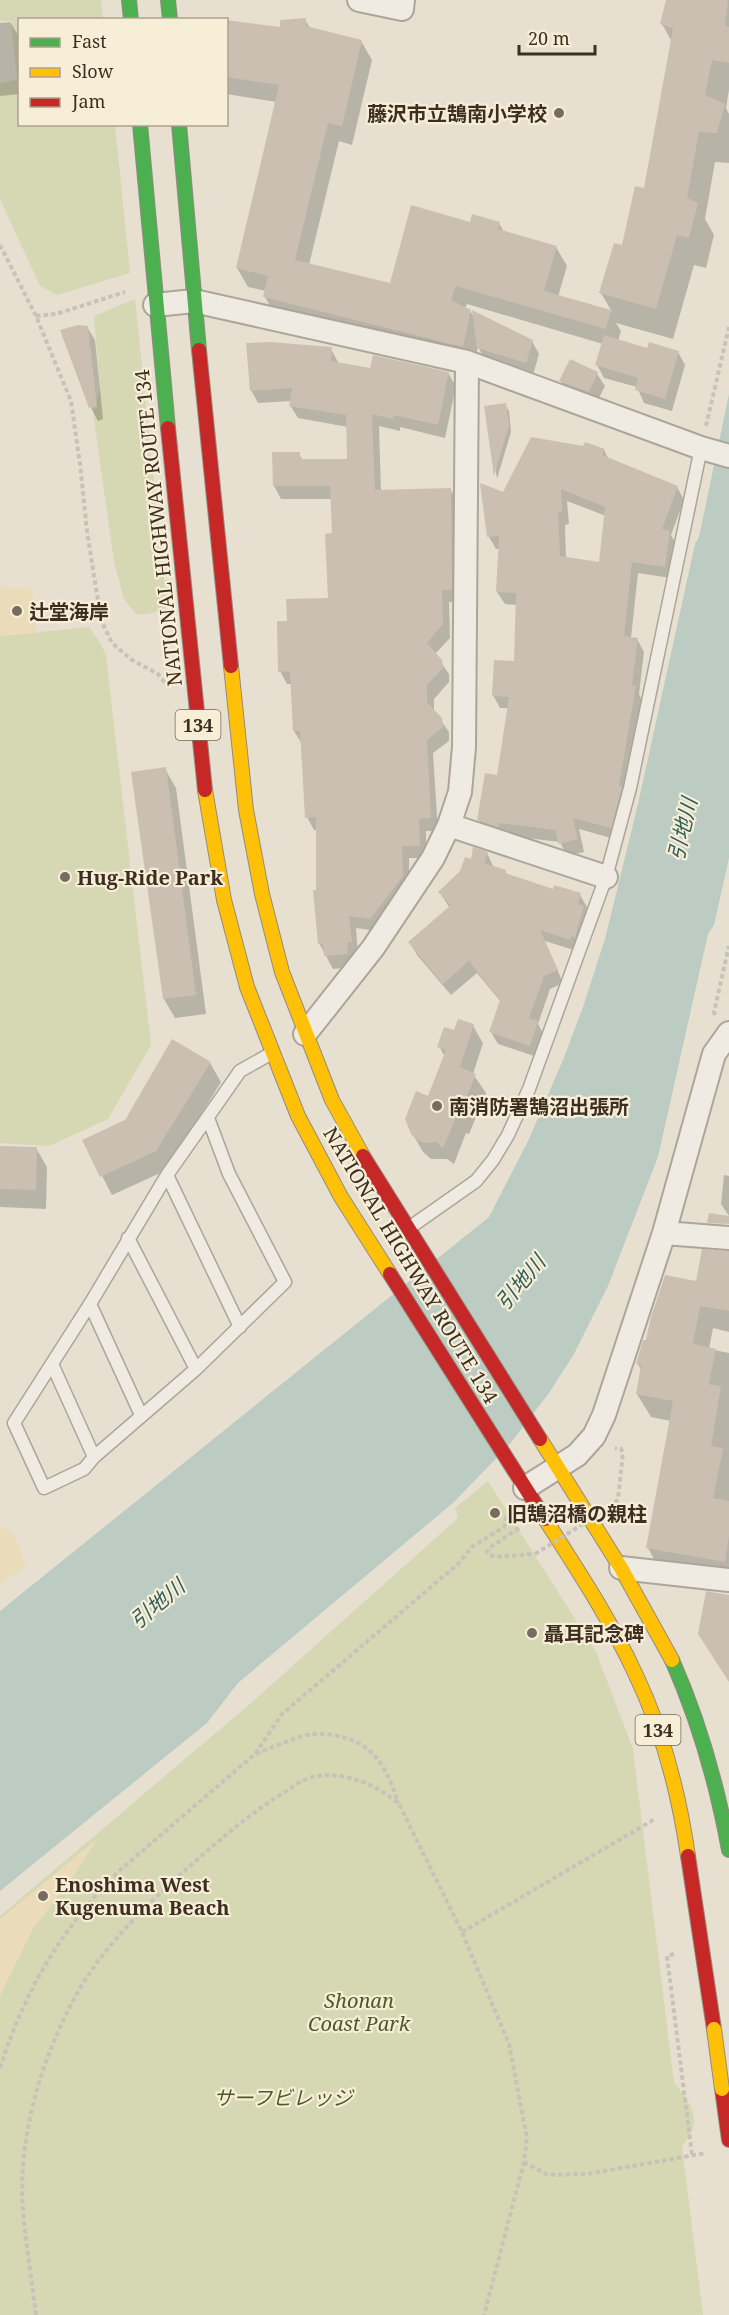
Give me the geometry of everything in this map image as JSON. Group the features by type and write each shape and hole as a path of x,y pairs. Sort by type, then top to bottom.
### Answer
{"highway":[{"path":"129,0 130,18"},
{"path":"168,0 170,18"},
{"name":"NATIONAL HIGHWAY ROUTE 134","path":"140,126 154,296 208,814 224,900 244,976 298,1116 341,1197 588,1586 635,1672 654,1718 683,1819 729,2140"},
{"name":"NATIONAL HIGHWAY ROUTE 134","path":"179,126 194,301 246,810 267,916 282,972 332,1100 377,1180 621,1568 669,1654 688,1699 706,1752 721,1807 729,1850"}],"street":[{"path":"359,0 402,9 403,0"},
{"path":"154,296 194,301 467,362 714,452"},
{"path":"305,1034 373,948 433,858 449,825 460,792 464,747 467,362"},
{"path":"449,825 606,877"},
{"path":"525,1488 586,1447 604,1415 664,1233 714,1053 724,1026"},
{"path":"664,1233 729,1239"},
{"path":"621,1568 729,1580"}],"lane":[{"path":"408,1228 476,1182 508,1135 530,1089 606,877 714,452"},
{"path":"208,1118 229,1174 285,1282 196,1369 141,1414 84,1469 44,1488 14,1424 167,1176 240,1071 273,1053"},
{"path":"167,1176 240,1327"},
{"path":"128,1238 196,1369"},
{"path":"90,1304 141,1414"},
{"path":"52,1364 94,1457"}],"path":[{"path":"0,245 36,316 70,401 81,464 87,531 101,620 112,643 132,660 158,674 170,691"},
{"path":"36,316 56,314 138,288 154,296"},
{"path":"714,452 729,327"},
{"path":"724,1026 714,1012 729,946"},
{"path":"524,1524 487,1552 491,1557 536,1554 615,1504 618,1499 622,1453 618,1448 614,1448 608,1455"},
{"path":"0,2068 11,2034 42,1967 78,1916 119,1871 255,1754 282,1714 458,1564 472,1547 504,1527 507,1515 515,1509"},
{"path":"255,1754 301,1737 322,1734 342,1736 362,1746 378,1759 462,1932 509,2044 527,2138 524,2162 484,2315"},
{"path":"36,2315 23,2209 25,2158 31,2112 45,2064 88,1975 122,1932 178,1876 255,1811 313,1776 334,1775 353,1778 384,1791 399,1804"},
{"path":"462,1932 658,1817"},
{"path":"680,1953 668,1956 692,2155"},
{"path":"524,2162 548,2175 587,2174 706,2153"}],"green space":[{"path":"0,0 101,0 103,18 18,18 18,126 115,126 130,273 57,295 40,286 0,199 0,83 17,80 11,21 0,21"},
{"path":"135,299 167,607 144,614 136,614 124,599 114,562 93,412 100,389 94,316"},
{"name":"Hug-Ride Park","path":"89,627 106,656 151,1045 108,1119 49,1146 0,1143 0,636"},
{"name":"Shonan Coast Park","path":"488,1481 596,1652 633,1749 674,2083 690,2105 694,2121 693,2129 682,2146 703,2315 0,2315 0,1916 251,1703 458,1518 455,1508"}],"sand":[{"name":"辻堂海岸","path":"0,587 32,589 37,633 0,636"},
{"path":"0,1526 15,1536 26,1566 0,1584"},
{"name":"Enoshima West Kugenuma Beach","path":"97,1839 75,1874 33,1929 0,1996 0,1919"}],"water":[{"name":"引地川","path":"729,394 729,858 714,925 708,934 658,1157 608,1286 574,1354 549,1393 509,1445 454,1502 238,1683 207,1723 0,1891 0,1611 489,1217 528,1141 563,1060 605,939 638,804 695,544 699,537"}],"building":[{"path":"666,0 728,0 725,25 729,27 729,63 712,60 705,95 725,104 717,133 699,132 687,198 698,203 689,238 677,235 656,309 599,293 614,243 622,245 635,186 644,188 673,28 660,24"},
{"path":"306,18 306,26 362,40 342,126 328,123 295,260 390,283 411,205 470,222 472,214 500,222 498,229 557,246 544,291 611,310 606,329 456,286 451,300 471,310 463,347 263,297 268,276 236,268 279,85 228,77 228,20 280,27 280,20"},
{"path":"472,310 533,340 526,363 477,348"},
{"path":"78,325 88,326 97,407 89,408 60,330"},
{"path":"604,335 647,348 649,342 679,351 665,399 635,390 638,378 595,365"},
{"path":"270,342 332,347 331,361 370,368 373,355 449,372 438,425 394,415 393,419 372,414 375,490 451,488 452,590 442,590 443,624 427,643 442,660 443,668 427,685 427,702 442,718 443,727 427,740 431,818 419,819 420,846 402,846 403,876 370,919 349,916 352,942 348,942 347,954 324,956 323,943 318,944 313,890 316,890 316,817 305,818 300,731 293,731 290,671 278,672 277,621 287,621 286,599 328,598 325,534 332,533 330,486 273,486 272,452 300,452 300,459 347,459 346,415 289,406 292,388 250,391 246,343"},
{"path":"570,359 598,372 589,392 559,381"},
{"path":"506,403 509,425 494,476 484,406"},
{"path":"531,437 583,446 585,442 605,449 602,455 678,486 662,529 670,531 665,567 632,562 624,636 638,638 632,685 636,686 619,786 622,787 611,828 573,818 578,839 559,844 555,830 500,823 498,827 477,820 485,773 497,775 509,697 492,696 494,660 514,661 516,593 496,592 499,536 487,537 480,483 503,492","holes":["561,489 605,507 599,562 560,556 558,512 562,512"]},
{"path":"166,767 196,995 163,999 131,772"},
{"path":"473,847 488,852 484,863 506,870 505,873 553,889 554,885 581,893 578,904 584,906 575,937 571,936 570,940 540,930 558,970 544,976 529,1018 538,1021 530,1046 489,1032 500,1000 469,961 443,984 408,942 451,905 438,892 460,871 465,857 471,859"},
{"name":"南消防署鵠沼出張所","path":"458,1019 474,1024 460,1067 476,1074 459,1117 456,1117 443,1148 436,1142 424,1143 416,1139 411,1134 405,1119 416,1091 428,1096 446,1050 437,1047 444,1027 454,1030"},
{"path":"172,1039 211,1062 156,1151 100,1177 82,1140 125,1120"},
{"path":"0,1146 37,1147 36,1190 0,1189"},
{"path":"709,1213 729,1216 729,1224 707,1223"},
{"path":"702,1249 729,1251 729,1311 700,1306 693,1344 716,1349 709,1384 721,1386 711,1446 723,1448 713,1498 729,1501 729,1536 725,1562 646,1548 673,1401 636,1394 641,1365 636,1364 643,1340 646,1340 665,1275 696,1281"},
{"path":"706,1591 729,1595 729,1682 698,1634"}],"traffic: fast":[{"path":"129,0 131,18"},
{"path":"168,0 170,18"},
{"path":"140,126 168,428"},
{"path":"179,126 199,350"},
{"path":"672,1660 691,1706 706,1753 729,1850"}],"traffic: slow":[{"path":"231,666 246,810 262,894 282,972 332,1100 363,1156"},
{"path":"205,790 224,900 247,987 298,1116 341,1197 390,1274"},
{"path":"540,1439 621,1568 672,1660"},
{"path":"545,1519 604,1614 645,1694 668,1762 680,1809 688,1856"},
{"path":"714,2029 722,2089"}],"traffic: jam":[{"path":"199,350 231,666"},
{"path":"168,428 205,790"},
{"path":"363,1156 540,1439"},
{"path":"390,1274 545,1519"},
{"path":"688,1856 714,2029"},
{"path":"722,2089 729,2140"}],"place":[{"name":"藤沢市立鵠南小学校","path":"559,113"},
{"name":"辻堂海岸","path":"17,611"},
{"name":"Hug-Ride Park","path":"65,877"},
{"name":"南消防署鵠沼出張所","path":"437,1106"},
{"name":"旧鵠沼橋の親柱","path":"495,1513"},
{"name":"聶耳記念碑","path":"532,1633"},
{"name":"Enoshima West Kugenuma Beach","path":"43,1896"}],"park label":[{"name":"サーフビレッジ","path":"283,2097"}]}
